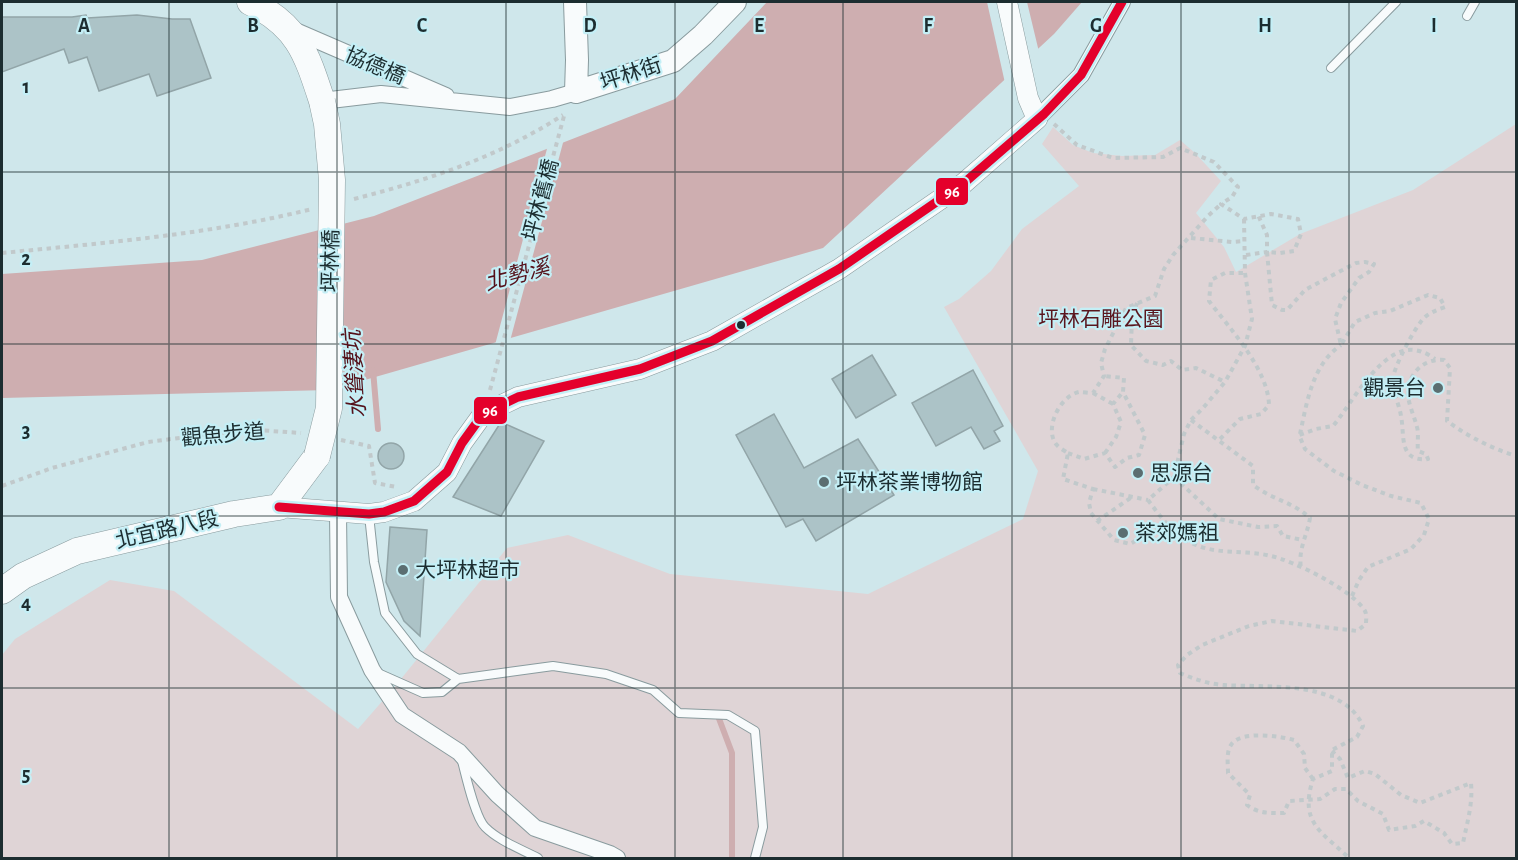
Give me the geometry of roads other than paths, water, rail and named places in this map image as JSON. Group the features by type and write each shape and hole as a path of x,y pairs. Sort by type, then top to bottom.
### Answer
{"main road":[{"path":"250,2 290,29 308,57 322,101"},
{"path":"575,2 576,92"},
{"name":"坪林街","path":"576,92 673,61 703,35 735,2"},
{"name":"坪林橋","path":"279,507 313,445 329,408 332,180 327,124 322,101"},
{"name":"北宜路八段","path":"2,591 22,576 77,551 234,514 279,507"}],"street":[{"path":"1007,2 1028,98 1041,116"},
{"path":"279,507 369,514 384,512 414,501 447,472 462,443 483,414 518,397 640,369 712,341 839,269 963,183 1041,116 1081,75 1122,2"},
{"name":"協德橋","path":"290,29 461,103"},
{"name":"協德橋","path":"322,101 381,94 510,107 576,92"},
{"path":"338,513 339,597 372,670 402,715 459,752 497,794 535,828 617,858"}],"lane":[{"path":"1330,68 1396,2"},
{"path":"1467,16 1475,2"},
{"path":"369,514 374,562 385,613 417,654 458,679"},
{"path":"372,670 423,693 442,692 458,679 553,666 606,674 653,690 679,713 728,716 755,730 763,827 755,858"},
{"path":"459,752 483,825 538,858"}],"water":[{"name":"北勢溪","path":"767,2 1082,2 1054,34 823,248 330,390 2,398 2,274 202,260 374,216 675,99"}],"waterway":[{"name":"水聳淒坑","path":"373,370 378,429"},
{"name":"水聳淒坑","path":"718,716 732,753 732,858"}],"place":[{"name":"觀景台","path":"1438,388"},
{"name":"思源台","path":"1138,473"},
{"name":"坪林茶業博物館","path":"824,482"},
{"name":"茶郊媽祖","path":"1123,533"},
{"name":"大坪林超市","path":"403,570"}],"park label":[{"name":"坪林石雕公園","path":"1101,319"}]}
